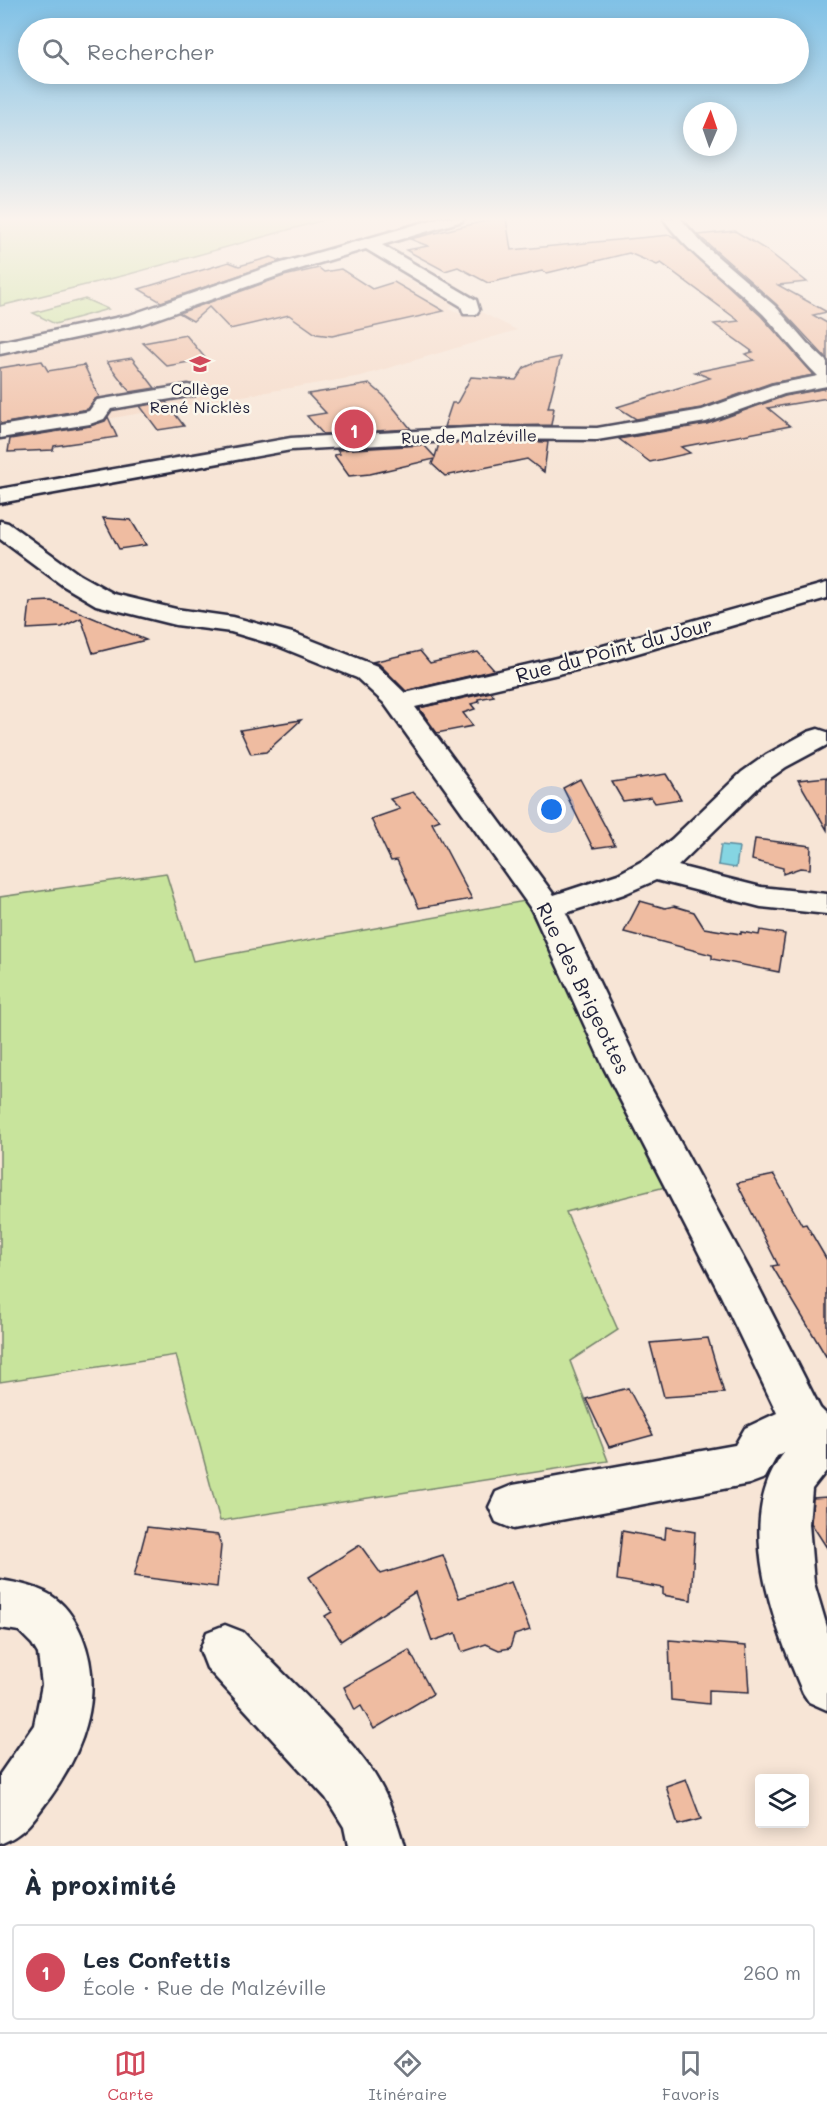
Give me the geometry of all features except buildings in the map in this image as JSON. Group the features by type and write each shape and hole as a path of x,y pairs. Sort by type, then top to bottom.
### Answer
{"street":[{"path":"0,348 135,320 180,304"},
{"path":"470,304 470,310"},
{"path":"762,304 800,347 827,373"},
{"name":"Rue de Malzéville","path":"0,496 291,444 486,433 597,434 706,416 779,389 827,380"},
{"path":"0,432 90,418 97,415 104,404 188,391"},
{"name":"Rue des Brigeottes","path":"0,528 95,596 118,605 241,627 336,658 367,672 378,680 399,703 444,769 547,908 622,1068 818,1437"},
{"name":"Rue du Point du Jour","path":"399,703 584,660 827,590"},
{"path":"547,908 608,888 653,869 673,855 751,778 771,763 818,738"},
{"path":"653,869 748,896 797,903 827,904"},
{"path":"513,1508 749,1463 761,1442 818,1437"},
{"path":"818,1437 789,1487 784,1551 788,1580 797,1615 820,1676 827,1684"},
{"path":"0,1604 17,1606 38,1615 53,1631 62,1648 68,1674 67,1702 58,1732 30,1781 0,1817"},
{"path":"225,1650 333,1764 353,1789 374,1830 376,1846"}],"shaded area":[{"name":"Collège René Nicklès","path":"193,304 271,304 284,315 320,304 454,304 449,308 464,316 481,312 517,330 361,376 0,437 0,353 40,349 39,346 137,324"}],"green space":[{"path":"66,304 97,304 108,309 55,324 33,313"},
{"path":"166,873 193,961 525,901 669,1186 566,1212 618,1330 570,1361 608,1461 220,1521 176,1355 0,1382 0,897"}],"water":[{"path":"721,845 739,847 736,868 718,865"}],"place":[{"name":"Collège René Nicklès","path":"200,364"},
{"name":"Les Confettis","path":"354,429"}]}
